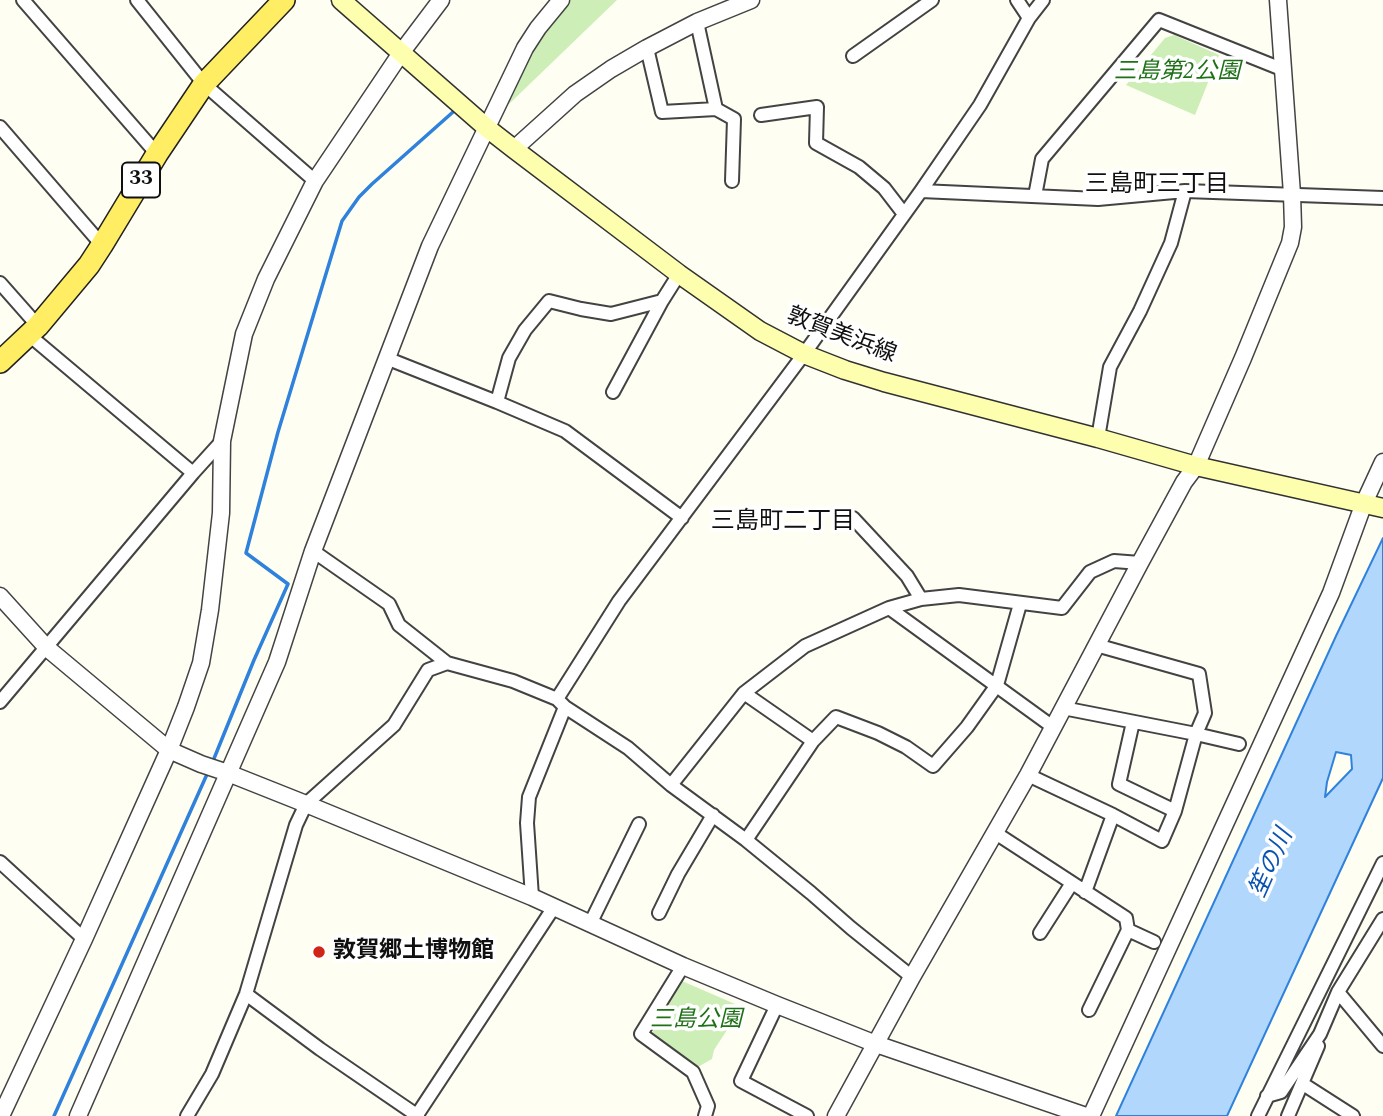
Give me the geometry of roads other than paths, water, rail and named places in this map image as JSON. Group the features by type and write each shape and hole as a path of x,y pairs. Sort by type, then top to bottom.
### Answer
{"main road":[{"name":"33","path":"0,362 34,330 89,265 157,154 204,84 284,0"},
{"name":"敦賀美浜線","path":"341,0 514,149 679,274 760,331 804,354 884,382 1196,466 1383,508"}],"street":[{"path":"23,0 157,154"},
{"path":"1,1116 169,750 201,663 221,513 222,441 244,334 266,279 315,181 401,53 441,0"},
{"path":"78,1116 223,771 277,662 313,551 430,246 525,48 561,0"},
{"path":"514,149 575,94 611,69 697,22 751,0"},
{"path":"853,56 932,0"},
{"path":"1017,0 1029,18"},
{"path":"532,897 528,797 561,703 619,601 804,354 921,191 980,105 1029,18 1043,0"},
{"path":"836,1116 1028,775 1184,482 1196,466 1290,243 1293,227 1292,194 1278,0"},
{"path":"144,3 204,84 315,181"},
{"path":"1035,195 1042,159 1159,20 1284,70"},
{"path":"697,22 716,109"},
{"path":"647,48 662,113 716,109 734,119 732,181"},
{"path":"761,115 817,107 816,143 859,167 884,188 904,214"},
{"path":"0,127 102,245"},
{"path":"921,191 1098,199 1185,191 1383,198"},
{"path":"1098,438 1110,367 1140,311 1171,243 1185,191"},
{"path":"613,392 679,274"},
{"path":"0,283 34,330 192,473"},
{"path":"497,402 509,358 525,330 549,301 611,314 662,301"},
{"path":"386,358 565,431 682,518"},
{"path":"0,702 192,473 222,441"},
{"path":"0,596 47,648 169,750 532,897 683,966 777,1005 876,1044 1088,1116 1331,593 1364,503 1383,462"},
{"path":"853,518 907,576 921,599"},
{"path":"313,551 389,604 398,625 447,663 513,681 561,703 628,748 912,977"},
{"path":"671,785 744,693 805,646 890,608 921,599 959,595 1062,608 1090,572 1114,561 1140,563"},
{"path":"746,841 813,741 836,717 906,747 933,766 967,727 998,685 1020,604"},
{"path":"890,608 1054,727"},
{"path":"1028,775 1162,841 1175,811 1196,734 1205,713 1199,674 1096,645"},
{"path":"187,1116 212,1074 246,994 296,825 306,804 394,725 428,670 447,663"},
{"path":"744,693 813,741"},
{"path":"1063,708 1239,744"},
{"path":"1133,722 1119,784 1175,811"},
{"path":"659,913 678,874 713,815"},
{"path":"1085,891 1113,815"},
{"path":"590,924 639,824"},
{"path":"994,832 1126,918 1128,930 1089,1010"},
{"path":"1258,1116 1383,863"},
{"path":"1,866 84,939"},
{"path":"1040,933 1072,883"},
{"path":"246,994 418,1116 554,907"},
{"path":"1267,1096 1281,1092 1320,1034 1338,992 1382,924"},
{"path":"1128,930 1154,942"},
{"path":"683,966 641,1034 693,1072 708,1105 705,1116"},
{"path":"1338,992 1383,1046"},
{"path":"777,1005 741,1081 807,1116"},
{"path":"1288,1116 1318,1048 1320,1034"},
{"path":"1303,1084 1353,1116"}],"water":[{"name":"笙の川","path":"1383,538 1383,778 1227,1116 1116,1116","holes":["1336,752 1351,755 1352,769 1325,797"]}],"waterway":[{"path":"213,761 288,584 246,553 278,432 342,221 372,184 453,112"},
{"path":"54,1116 208,772"}],"place":[{"name":"敦賀郷土博物館","path":"319,952"}],"district":[{"name":"三島町三丁目","path":"1157,186"},
{"name":"三島町二丁目","path":"783,523"}],"park label":[{"name":"三島第2公園","path":"1177,73"},
{"name":"三島公園","path":"696,1021"}]}
